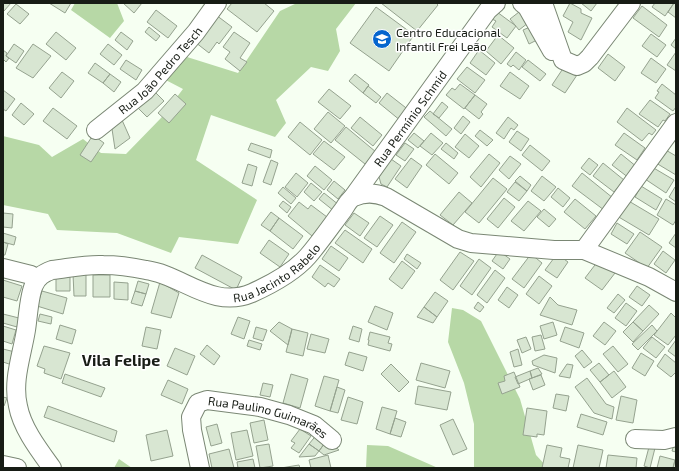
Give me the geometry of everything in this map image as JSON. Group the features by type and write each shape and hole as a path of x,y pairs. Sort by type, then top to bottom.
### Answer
{"street":[{"name":"Rua João Pedro Tesch","path":"96,130 145,91 196,32 217,3"},
{"name":"Rua Permínio Schmid","path":"352,197 488,10 496,3"},
{"path":"522,3 527,7 551,50 563,60 577,66 590,58 631,3"},
{"path":"543,3 563,60"},
{"path":"584,250 676,123"},
{"path":"352,197 376,193 386,197 458,239 471,243 554,250 584,250 649,277 676,292"},
{"name":"Rua Jacinto Rabelo","path":"36,280 44,273 52,270 102,265 147,270 171,277 197,290 230,298 241,297 260,289 297,267 308,256 352,197"},
{"path":"3,268 31,275 36,280 33,286 17,377 16,398 12,413 52,468"},
{"name":"Rua Paulino Guimarães","path":"200,468 192,430 191,417 198,404 207,400 260,407 289,415 314,425 332,440"},
{"path":"635,439 664,440 676,437"},
{"path":"3,465 17,468"}],"green space":[{"path":"75,3 117,3 124,21 110,38 71,10"},
{"path":"297,3 356,3 336,29 340,51 328,71 311,67 276,100 286,123 275,137 211,115 196,160 257,200 238,244 179,237 171,253 117,233 57,230 48,214 3,205 3,136 39,145 52,157 83,139 101,153 126,154 161,118 183,89 158,76 166,63 187,57 238,73 280,11"},
{"path":"452,308 463,310 481,321 520,399 536,455 548,468 474,468 474,424 464,383 448,342"},
{"path":"367,445 388,446 438,468 366,468"},
{"path":"119,459 132,468 114,468"}],"building":[{"path":"3,3 11,3 4,11 3,10"},
{"path":"49,3 71,3 65,13"},
{"path":"123,3 142,3 134,13"},
{"path":"232,3 264,3 274,11 257,32 227,9"},
{"path":"381,3 436,3 438,5 417,31"},
{"path":"570,3 581,9 581,13 592,18 581,40 568,32 573,22 563,16"},
{"path":"581,3 597,3 591,11"},
{"path":"655,3 674,3 665,16 652,7"},
{"path":"674,3 676,3 676,18 668,12"},
{"path":"16,4 29,14 20,24 7,14"},
{"path":"642,6 667,25 659,37 633,18"},
{"name":"Centro Educacional Infantil Frei Leão","path":"376,7 414,35 389,71 350,43"},
{"path":"156,10 177,26 168,38 147,22"},
{"path":"497,12 516,26 507,38 492,27 496,21 492,19"},
{"path":"519,12 528,23 519,30 510,19"},
{"path":"216,15 232,27 219,44 217,42 209,53 195,42"},
{"path":"149,27 160,36 156,41 145,32"},
{"path":"530,27 537,40 529,44 523,30"},
{"path":"56,32 76,48 66,60 46,44"},
{"path":"121,32 133,41 127,50 115,40"},
{"path":"234,32 250,43 240,58 247,62 240,71 225,59 230,52 223,47"},
{"path":"651,34 666,45 657,57 642,46"},
{"path":"498,35 514,48 501,64 486,51"},
{"path":"676,38 676,49 671,45"},
{"path":"14,44 24,51 16,63 6,56"},
{"path":"33,44 51,56 33,78 16,68"},
{"path":"108,44 122,55 114,65 100,54"},
{"path":"3,50 7,53 6,56 9,58 6,62 3,59"},
{"path":"479,50 495,63 486,75 470,63"},
{"path":"516,52 526,60 519,70 513,65 511,67 507,64"},
{"path":"676,52 676,71 667,65"},
{"path":"608,54 625,67 615,81 598,68"},
{"path":"651,58 666,69 656,83 641,73"},
{"path":"126,60 142,70 136,80 120,69"},
{"path":"528,60 546,74 540,81 522,67"},
{"path":"95,63 110,74 103,83 88,73"},
{"path":"467,67 485,80 475,93 457,79"},
{"path":"564,67 577,75 565,93 552,85"},
{"path":"62,72 74,81 61,98 49,88"},
{"path":"510,72 529,86 520,99 500,86"},
{"path":"110,74 121,82 114,92 103,83"},
{"path":"355,74 369,85 363,93 349,81"},
{"path":"460,84 475,95 464,109 446,95 452,88 455,90"},
{"path":"662,84 676,95 676,107 673,111 655,98 659,92 657,91"},
{"path":"368,86 381,97 376,103 363,93"},
{"path":"329,89 351,106 340,119 318,102"},
{"path":"3,90 15,99 6,111 3,109"},
{"path":"154,91 164,101 147,117 137,107"},
{"path":"387,93 410,111 401,121 379,103"},
{"path":"175,94 186,104 169,123 158,113"},
{"path":"475,95 487,104 481,112 483,114 479,119 465,108"},
{"path":"650,100 670,114 658,127 639,114"},
{"path":"442,102 448,107 439,118 433,114"},
{"path":"21,103 34,114 24,125 12,115"},
{"path":"53,108 77,126 67,139 43,121"},
{"path":"627,108 656,130 652,135 649,133 642,141 617,122"},
{"path":"430,111 452,129 446,136 424,117"},
{"path":"328,112 345,126 331,143 314,129"},
{"path":"463,116 470,122 461,134 454,128"},
{"path":"360,117 382,135 373,146 351,128"},
{"path":"508,117 518,125 514,130 511,128 504,139 496,133"},
{"path":"122,120 130,138 115,149 112,129"},
{"path":"300,122 322,140 310,155 288,137"},
{"path":"346,127 376,152 365,164 335,140"},
{"path":"480,130 493,140 487,146 475,136"},
{"path":"517,131 529,139 521,151 509,142"},
{"path":"414,133 424,141 418,148 408,140"},
{"path":"431,133 443,143 432,155 420,146"},
{"path":"624,133 645,148 637,160 615,145"},
{"path":"465,134 479,146 469,158 455,147"},
{"path":"93,135 104,143 91,162 80,155"},
{"path":"324,141 345,157 334,170 313,154"},
{"path":"251,143 272,150 270,158 248,150"},
{"path":"405,143 414,149 405,161 396,155"},
{"path":"446,143 458,153 454,159 441,149"},
{"path":"530,145 550,161 542,171 522,155"},
{"path":"664,149 676,156 676,175 656,163"},
{"path":"435,154 458,173 449,184 426,165"},
{"path":"489,154 500,163 481,187 470,177"},
{"path":"621,154 637,167 629,178 612,165"},
{"path":"510,156 521,164 509,179 499,170"},
{"path":"411,158 422,166 407,188 395,179"},
{"path":"589,158 598,165 590,175 581,168"},
{"path":"391,159 401,166 387,187 381,184 379,177"},
{"path":"271,160 278,163 271,185 263,182"},
{"path":"603,163 624,180 614,192 593,176"},
{"path":"248,164 257,167 252,186 242,183"},
{"path":"315,166 332,180 324,190 307,176"},
{"path":"652,167 674,180 666,193 645,179"},
{"path":"296,173 308,183 297,197 285,187"},
{"path":"582,173 613,198 604,210 572,186"},
{"path":"520,176 531,185 527,191 515,181"},
{"path":"542,176 556,187 544,201 531,191"},
{"path":"493,178 507,189 479,223 465,212"},
{"path":"334,181 345,190 338,199 327,190"},
{"path":"515,182 527,191 519,201 507,192"},
{"path":"311,183 322,192 314,201 304,192"},
{"path":"641,186 662,199 656,210 635,197"},
{"path":"283,187 296,198 291,204 278,193"},
{"path":"676,187 676,202 669,197"},
{"path":"558,188 570,198 563,207 551,197"},
{"path":"459,192 472,203 453,225 440,215"},
{"path":"324,193 339,205 334,211 319,199"},
{"path":"504,198 515,207 498,228 487,219"},
{"path":"575,199 596,216 585,229 564,212"},
{"path":"666,199 676,205 676,220 673,225 657,215"},
{"path":"627,200 659,219 649,235 617,216"},
{"path":"283,201 291,207 287,213 279,206"},
{"path":"528,201 541,211 524,231 511,221"},
{"path":"299,202 308,209 311,205 327,217 312,236 288,216"},
{"path":"544,209 556,219 549,227 537,217"},
{"path":"271,212 279,218 270,231 261,225"},
{"path":"3,213 13,214 12,228 3,227"},
{"path":"354,213 369,223 360,236 345,225"},
{"path":"380,216 393,225 377,247 364,238"},
{"path":"279,218 303,236 293,249 270,231"},
{"path":"402,222 416,232 394,263 380,253"},
{"path":"617,223 634,234 627,244 611,234"},
{"path":"345,230 372,249 363,263 335,243"},
{"path":"640,232 662,247 647,268 625,253"},
{"path":"3,233 16,237 14,245 3,242"},
{"path":"676,233 676,248 669,243"},
{"path":"269,240 289,254 280,267 260,253"},
{"path":"3,242 8,244 5,255 3,255"},
{"path":"331,246 348,258 339,271 322,259"},
{"path":"499,251 510,259 503,269 492,261"},
{"path":"663,251 675,260 666,273 654,264"},
{"path":"460,252 474,261 453,290 440,280"},
{"path":"407,254 421,263 417,269 404,259"},
{"path":"531,254 542,263 524,288 512,279"},
{"path":"557,254 568,262 557,278 545,270"},
{"path":"202,255 242,277 236,290 195,268"},
{"path":"479,259 491,268 472,295 460,286"},
{"path":"402,261 415,271 402,289 389,279"},
{"path":"598,261 615,273 602,290 585,278"},
{"path":"320,265 340,279 334,287 328,283 325,287 312,277"},
{"path":"495,270 505,278 487,303 477,295"},
{"path":"73,274 86,274 86,296 74,296"},
{"path":"93,275 110,275 110,297 93,297"},
{"path":"539,276 552,286 539,304 526,294"},
{"path":"56,277 70,277 70,291 56,291"},
{"path":"3,280 22,286 17,301 3,297"},
{"path":"138,281 149,284 146,294 135,291"},
{"path":"114,282 128,283 128,300 114,299"},
{"path":"160,282 179,293 171,318 151,313"},
{"path":"637,286 650,295 642,306 629,297"},
{"path":"507,287 518,295 509,308 498,300"},
{"path":"42,291 67,298 63,314 37,306"},
{"path":"135,291 146,294 142,306 131,303"},
{"path":"435,292 448,301 437,317 424,307"},
{"path":"618,294 625,300 614,313 607,308"},
{"path":"550,297 558,305 577,310 572,325 540,315"},
{"path":"478,302 484,307 480,312 474,308"},
{"path":"626,303 637,311 626,326 615,318"},
{"path":"649,305 659,314 643,331 633,322"},
{"path":"375,306 393,313 387,330 368,322"},
{"path":"424,307 437,317 433,323 417,317"},
{"path":"671,313 676,318 676,335 668,345 654,335"},
{"path":"3,314 19,318 17,327 3,323"},
{"path":"40,314 52,317 51,324 38,321"},
{"path":"238,317 250,321 244,339 231,334"},
{"path":"279,322 292,329 288,345 270,331"},
{"path":"553,322 557,335 544,339 540,326"},
{"path":"604,322 616,331 605,345 593,336"},
{"path":"633,322 643,331 633,342 623,332"},
{"path":"60,325 76,330 72,344 56,339"},
{"path":"652,325 657,331 638,350 632,344"},
{"path":"3,326 16,330 12,344 3,341"},
{"path":"353,326 362,329 359,342 349,339"},
{"path":"146,327 161,330 157,349 142,346"},
{"path":"256,327 267,330 263,341 253,338"},
{"path":"565,327 584,333 579,348 560,341"},
{"path":"292,329 308,333 303,356 286,352"},
{"path":"370,332 390,337 388,343 392,344 390,351 368,345"},
{"path":"311,334 329,339 325,353 307,349"},
{"path":"541,335 545,349 535,351 532,337"},
{"path":"526,337 531,349 522,353 517,340"},
{"path":"652,337 665,347 656,358 643,348"},
{"path":"249,340 262,344 260,350 247,346"},
{"path":"676,340 676,357 668,351"},
{"path":"207,345 220,356 214,365 200,354"},
{"path":"44,346 70,353 61,379 44,373 45,369 37,366"},
{"path":"613,346 628,364 618,372 603,354"},
{"path":"175,348 195,356 187,375 167,366"},
{"path":"3,349 15,352 12,365 3,362"},
{"path":"518,349 522,365 514,367 510,352"},
{"path":"582,350 592,362 584,368 575,356"},
{"path":"349,352 367,357 363,371 345,365"},
{"path":"641,353 654,361 645,376 632,368"},
{"path":"665,354 676,363 676,372 671,377 657,366"},
{"path":"544,355 557,358 555,373 533,365 532,361"},
{"path":"421,363 450,371 445,388 416,380"},
{"path":"599,363 609,375 600,382 590,370"},
{"path":"391,364 409,382 399,392 381,374"},
{"path":"567,364 573,365 570,378 559,376"},
{"path":"538,368 542,374 532,378 530,371"},
{"path":"530,371 532,378 518,384 515,377"},
{"path":"614,371 626,387 612,398 600,382"},
{"path":"514,372 520,387 502,394 498,383 505,381 504,376"},
{"path":"65,374 105,388 101,397 62,383"},
{"path":"291,374 308,379 300,408 283,403"},
{"path":"541,375 545,385 533,390 529,379"},
{"path":"324,376 339,380 330,411 315,406"},
{"path":"587,378 606,404 614,407 612,419 594,413 575,387"},
{"path":"168,380 188,389 182,404 161,395"},
{"path":"263,383 273,385 270,397 260,395"},
{"path":"418,386 451,392 447,410 415,404"},
{"path":"337,387 345,390 338,413 330,411"},
{"path":"556,394 569,396 566,411 553,408"},
{"path":"621,396 637,400 633,423 616,420"},
{"path":"3,397 7,398 4,406 3,406"},
{"path":"348,397 363,402 357,424 341,420"},
{"path":"48,406 117,431 114,442 44,417"},
{"path":"382,407 397,411 390,434 376,429"},
{"path":"527,408 547,411 544,435 537,434 537,437 523,435"},
{"path":"581,414 607,422 603,435 577,427"},
{"path":"395,418 406,422 401,437 390,434"},
{"path":"453,419 467,449 453,455 440,425"},
{"path":"264,420 268,440 254,443 250,423"},
{"path":"217,424 222,443 211,446 206,427"},
{"path":"300,429 311,436 299,453 291,448 295,443 291,441"},
{"path":"167,430 173,456 151,461 146,435"},
{"path":"247,430 253,456 236,460 231,433"},
{"path":"318,433 327,440 319,451 309,444"},
{"path":"327,440 339,450 324,455 319,451"},
{"path":"675,441 676,442 676,452 672,451"},
{"path":"269,444 273,466 260,468 256,446"},
{"path":"309,444 319,451 315,456 299,457"},
{"path":"547,445 562,448 560,457 570,459 568,468 542,468"},
{"path":"578,445 603,450 599,468 573,468"},
{"path":"649,447 655,448 650,468 644,466"},
{"path":"229,449 234,468 212,468 209,454"},
{"path":"328,455 331,468 311,468 309,460"},
{"path":"608,455 637,458 636,468 606,468"},
{"path":"660,456 675,460 673,468 657,468"},
{"path":"253,459 255,468 238,468 237,462"},
{"path":"675,460 676,468 673,468"},
{"path":"299,465 300,468 281,468"}],"place":[{"name":"Centro Educacional Infantil Frei Leão","path":"382,39"}],"district":[{"name":"Vila Felipe","path":"121,359"}]}
